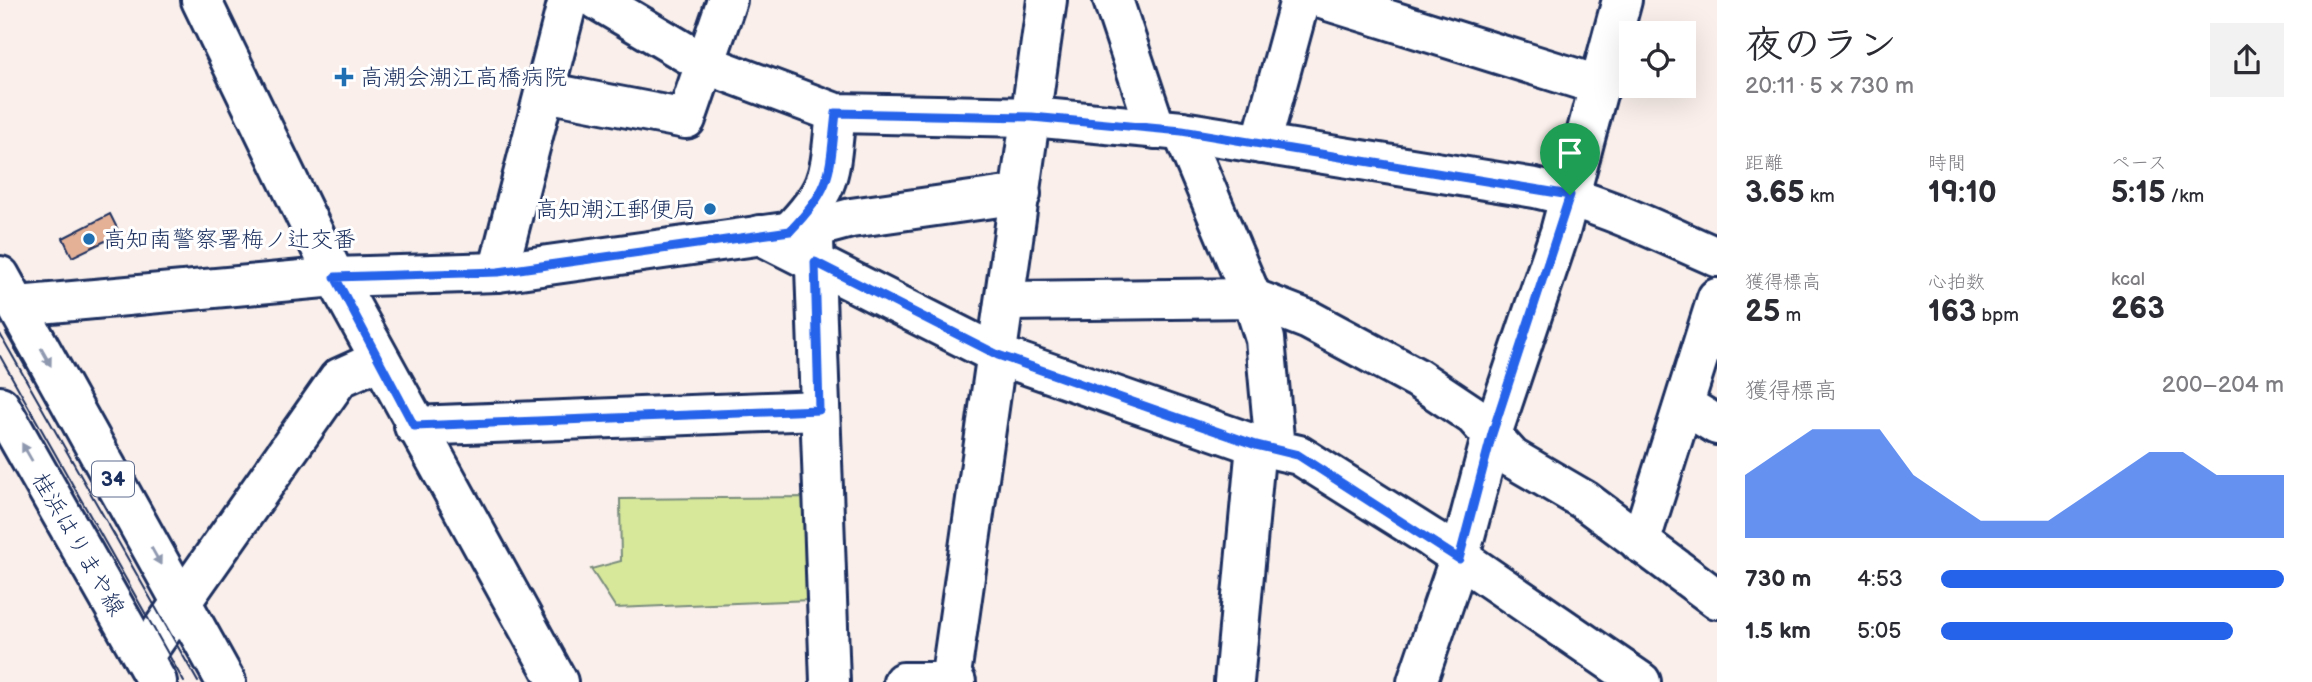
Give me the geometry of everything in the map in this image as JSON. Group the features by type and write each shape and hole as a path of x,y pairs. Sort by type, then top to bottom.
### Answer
{"street":[{"path":"201,0 335,277 414,426 558,682"},
{"path":"498,272 568,0"},
{"path":"597,0 705,64 836,113 1032,117 1169,130 1261,144 1570,195 1717,257"},
{"path":"545,92 686,119 727,0"},
{"path":"903,682 952,681 1047,0"},
{"path":"1113,0 1169,130 1252,298 1265,339 1265,447 1234,682"},
{"path":"1261,144 1300,0"},
{"path":"1325,0 1601,86"},
{"path":"1418,682 1459,559 1492,434 1570,195 1622,0"},
{"path":"830,682 819,410 794,239 829,179 836,113"},
{"path":"829,179 851,218"},
{"path":"9,291 498,272 794,239 851,218 1021,194"},
{"path":"794,239 998,355 1265,447 1298,455 1459,559 1641,682"},
{"name":"34","path":"9,291 226,682"},
{"path":"1006,301 1252,298 1309,320 1417,378 1474,416 1513,458 1584,500 1717,599"},
{"path":"1640,543 1717,298"},
{"path":"150,669 183,604 339,378 379,360"},
{"path":"1684,405 1717,425"},
{"name":"桂浜はりまや線","path":"0,406 150,669"},
{"path":"414,426 819,410"}],"green space":[{"path":"808,497 811,600 616,608 591,569 621,561 620,499"}],"building":[{"path":"110,214 120,234 72,257 63,238"},
{"path":"14,328 41,375 33,380 6,333"}],"tram line":[{"path":"0,334 198,682"},
{"path":"0,356 184,682"}],"place":[{"name":"高潮会潮江高橋病院","path":"344,77"},
{"name":"高知潮江郵便局","path":"710,209"},
{"name":"高知南警察署梅ノ辻交番","path":"89,239"}],"route":[{"path":"836,113 1032,117 1182,131 1570,195 1492,434 1459,559 1298,455 1256,445 998,355 815,262 819,410 414,426 335,277 498,272 790,231 815,205 829,179 836,113"}]}
